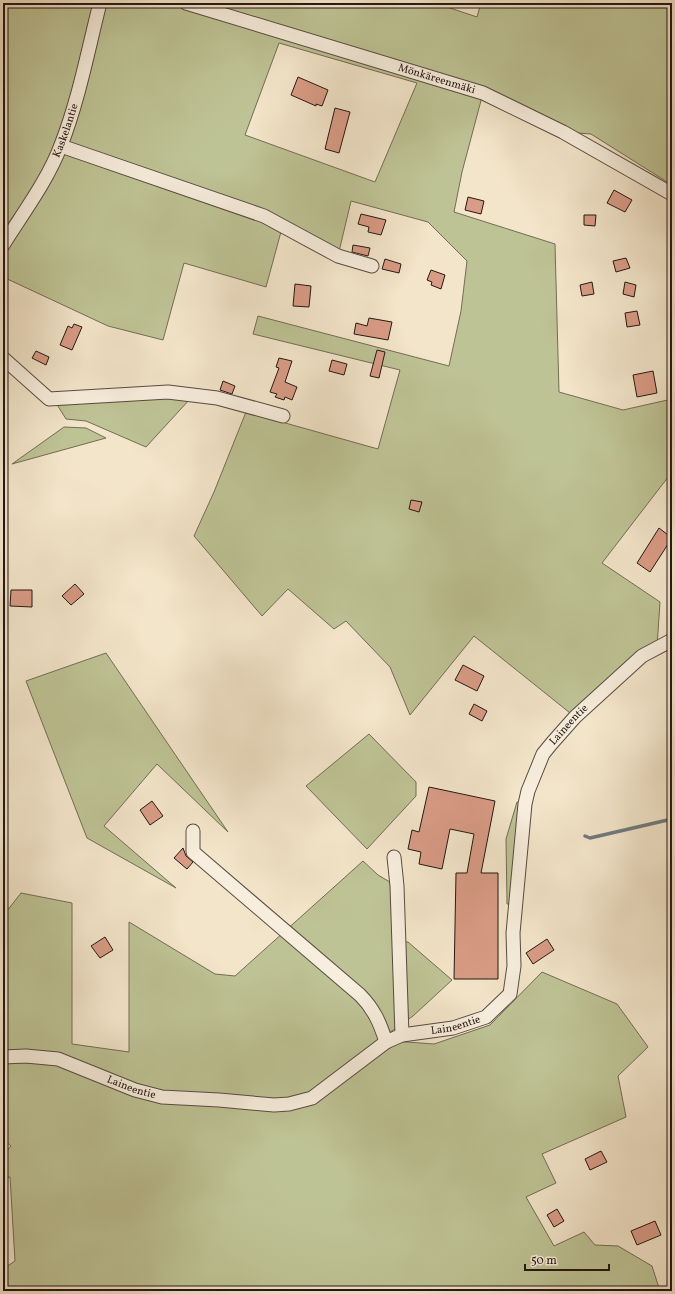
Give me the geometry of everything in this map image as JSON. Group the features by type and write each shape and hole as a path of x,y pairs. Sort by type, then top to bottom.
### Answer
{"street":[{"name":"Kaskelantie","path":"3,245 50,168 61,146 70,118 100,3"},
{"name":"Mönkäreenmäki","path":"186,3 483,93 563,132 672,194"},
{"path":"61,146 264,216 338,256 372,266"},
{"path":"3,358 49,399 168,392 217,398 283,416"},
{"name":"Laineentie","path":"3,1057 44,1056 58,1058 135,1090 162,1097 274,1105 289,1104 312,1098 386,1042 402,1035 453,1028 486,1018 510,994 514,966 514,933 525,804 528,791 543,754 575,717 642,656 672,640"},
{"path":"193,831 193,852 360,995 371,1007 378,1018 386,1042"},
{"path":"394,857 397,886 402,1035"}],"green space":[{"path":"3,3 435,3 477,17 481,3 672,3 672,185 591,134 563,132 483,93 462,172 454,212 555,244 559,392 623,410 672,399 672,472 602,563 660,602 657,647 575,717 474,636 410,715 390,667 346,621 334,629 288,589 262,616 194,536 214,492 246,412 378,449 400,370 253,334 258,316 449,366 461,311 467,261 428,222 351,201 338,256 282,227 61,146 3,245","holes":["279,43 417,83 375,182 245,135"]},
{"path":"63,149 282,228 266,287 184,263 163,340 108,326 3,277 3,256"},
{"path":"168,396 190,399 146,447 86,421 66,419 56,403"},
{"path":"64,427 86,428 106,438 12,464"},
{"path":"106,653 228,832 157,764 104,826 176,888 87,838 26,681"},
{"path":"369,734 416,782 416,796 367,849 306,786"},
{"path":"517,802 525,804 518,904 507,904 506,839"},
{"path":"363,861 378,875 395,885 394,942 408,942 452,980 413,1016 379,1040 434,1044 490,1025 542,972 617,1004 648,1047 618,1076 626,1117 542,1154 556,1183 526,1197 554,1246 584,1232 595,1245 618,1246 652,1266 660,1291 3,1291 3,1269 15,1261 10,1177 3,1178 3,1155 11,1146 3,1139 3,916 21,893 72,903 72,1044 129,1052 129,922 215,974 235,976"}],"building":[{"path":"298,77 328,90 322,106 316,104 316,106 291,95"},
{"path":"335,108 350,112 339,153 325,149"},
{"path":"614,190 632,200 625,212 607,203"},
{"path":"468,197 484,201 481,214 465,210"},
{"path":"361,214 386,220 381,235 368,232 369,227 358,224"},
{"path":"584,215 596,215 595,226 584,225"},
{"path":"353,245 370,248 368,256 352,252"},
{"path":"626,258 630,268 616,272 613,261"},
{"path":"385,259 401,264 399,273 382,269"},
{"path":"431,270 445,275 441,289 431,285 432,282 427,280"},
{"path":"592,282 594,294 582,296 580,285"},
{"path":"625,282 636,285 634,297 623,294"},
{"path":"295,284 311,286 309,307 293,306"},
{"path":"637,311 640,325 627,327 625,313"},
{"path":"369,318 392,322 388,340 354,334 356,323 367,326"},
{"path":"74,324 82,327 72,350 60,345 68,326 72,328"},
{"path":"377,350 385,352 379,378 370,376"},
{"path":"36,351 49,357 46,365 32,358"},
{"path":"279,358 292,361 285,382 297,387 292,400 285,397 284,400 275,397 277,394 270,392 279,368 276,367"},
{"path":"332,360 347,364 344,375 329,371"},
{"path":"653,371 657,393 637,397 633,375"},
{"path":"223,381 235,386 232,394 220,390"},
{"path":"411,500 422,502 419,512 409,509"},
{"path":"659,528 672,538 650,572 637,563"},
{"path":"75,584 84,594 71,605 62,596"},
{"path":"11,590 32,590 32,607 10,606"},
{"path":"463,665 484,676 477,691 455,680"},
{"path":"474,704 487,711 482,721 469,714"},
{"path":"429,787 495,801 481,873 498,873 498,979 454,979 456,873 467,873 474,834 450,829 442,869 419,864 421,852 408,849 412,830 419,832"},
{"path":"152,801 163,816 150,825 140,810"},
{"path":"183,848 186,856 193,862 187,869 174,858"},
{"path":"105,937 113,950 100,958 91,946"},
{"path":"547,939 554,950 533,964 526,953"},
{"path":"601,1151 607,1162 590,1170 585,1159"},
{"path":"557,1209 564,1221 554,1227 547,1215"},
{"path":"655,1221 661,1235 637,1245 631,1231"}],"waterway":[{"path":"585,836 590,838 672,819"}]}
